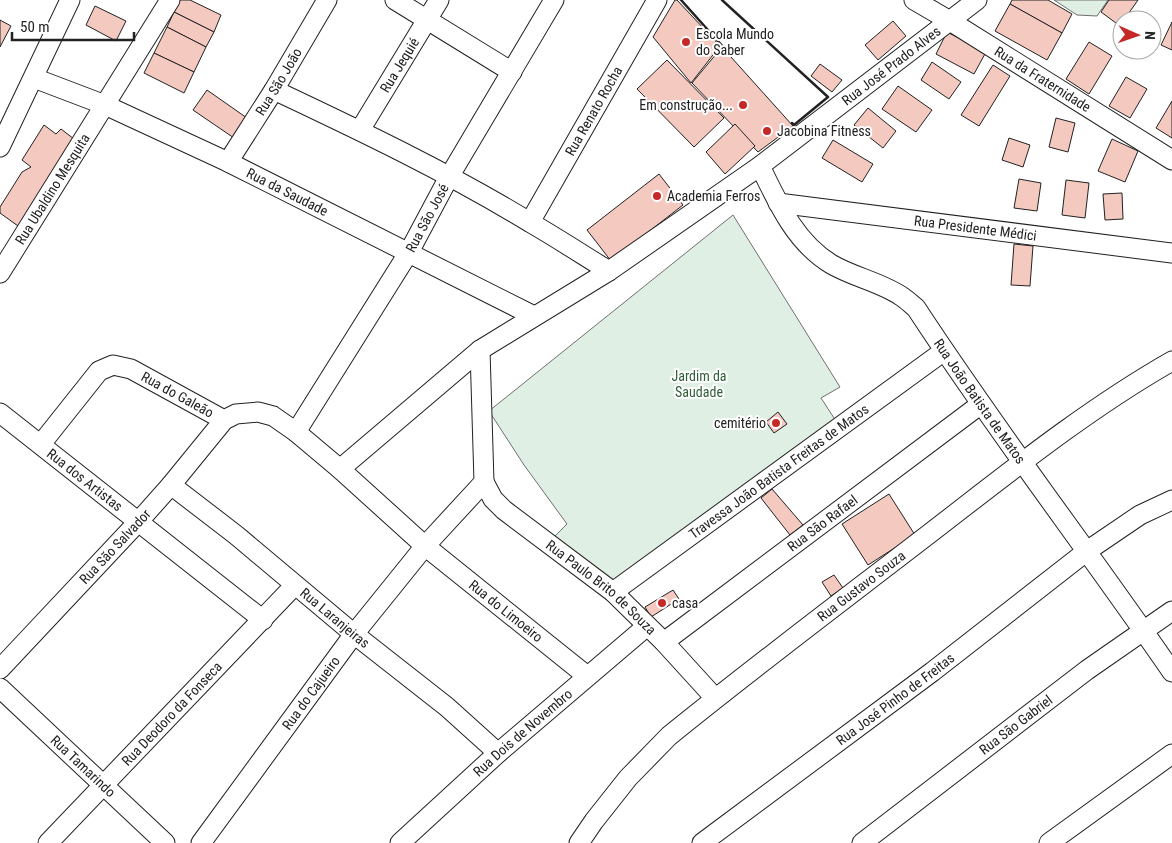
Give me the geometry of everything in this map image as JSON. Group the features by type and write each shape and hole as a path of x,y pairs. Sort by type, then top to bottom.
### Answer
{"street":[{"name":"Rua Ubaldino Mesquita","path":"0,273 170,0"},
{"name":"Rua São João","path":"228,162 274,90 327,0"},
{"path":"395,0 512,72"},
{"name":"Rua Jequié","path":"360,130 439,0"},
{"name":"Rua São José","path":"296,432 409,252 449,178 554,0"},
{"name":"Rua Renato Rocha","path":"530,222 657,0"},
{"name":"Rua da Fraternidade","path":"914,0 1172,160"},
{"name":"Rua José Prado Alves","path":"609,271 760,166 977,0"},
{"path":"0,147 34,78 67,3"},
{"name":"Rua da Saudade","path":"34,78 104,105 228,162 534,316"},
{"path":"274,90 360,130 449,178 530,222 609,271 480,350 340,469"},
{"name":"Rua João Batista de Matos","path":"760,166 778,203 793,228 803,240 832,264 902,296 916,308 981,404 1172,672"},
{"name":"Rua Presidente Médici","path":"778,203 1172,252"},
{"path":"480,350 484,482"},
{"name":"Travessa João Batista Freitas de Matos","path":"613,592 944,351"},
{"name":"Rua Gustavo Souza","path":"579,843 628,778 669,736 715,698 1023,462 1112,398 1172,362"},
{"name":"Rua do Galeão","path":"41,444 99,371 113,365 131,369 224,420"},
{"name":"Rua São Rafael","path":"664,642 981,404"},
{"path":"224,420 236,414 258,412 273,416 296,432 340,469 425,546"},
{"name":"Rua dos Artistas","path":"0,413 263,620"},
{"name":"Rua São Salvador","path":"0,669 139,521 224,420"},
{"name":"Rua do Cajueiro","path":"201,843 354,634 425,546 484,482"},
{"name":"Rua Paulo Brito de Souza","path":"484,482 493,499 504,510 613,592 664,642 715,698"},
{"name":"Rua Laranjeiras","path":"171,485 236,535 354,634 447,707 498,753"},
{"name":"Rua José Pinho de Freitas","path":"702,843 932,672 1087,551 1140,515 1172,500"},
{"name":"Rua do Limoeiro","path":"425,546 587,676"},
{"name":"Rua Deodoro da Fonseca","path":"48,843 295,585"},
{"name":"Rua São Gabriel","path":"862,843 1087,670 1172,611"},
{"name":"Rua Dois de Novembro","path":"407,841 498,753 647,626"},
{"name":"Rua Tamarindo","path":"0,688 165,843"},
{"path":"1049,843 1172,754"}],"green space":[{"path":"1054,0 1108,0 1097,16 1077,15"},
{"name":"Jardim da Saudade","path":"733,215 840,387 821,398 836,421 615,582 553,538 567,524 524,465 489,411"}],"building":[{"path":"180,0 190,0 221,15 214,32 174,12"},
{"name":"Escola Mundo do Saber","path":"675,0 720,46 691,83 653,37"},
{"path":"1012,0 1048,0 1072,14 1062,33 1010,4"},
{"path":"1109,0 1138,0 1131,10 1112,10 1112,20 1101,12"},
{"path":"1010,4 1062,33 1047,60 995,31"},
{"path":"95,6 126,21 116,41 86,25"},
{"path":"174,12 214,32 206,47 167,27"},
{"path":"0,20 11,26 0,47"},
{"path":"893,21 906,36 878,60 865,45"},
{"path":"1172,22 1172,50 1162,45"},
{"path":"167,27 206,47 194,72 154,53"},
{"path":"947,32 986,52 974,74 936,54"},
{"path":"1089,42 1112,56 1089,94 1066,79"},
{"name":"Em construção...","path":"722,47 793,126 758,152 692,83"},
{"path":"154,53 194,72 184,93 144,73"},
{"path":"667,60 724,118 694,147 637,89"},
{"path":"932,62 961,82 949,99 921,80"},
{"path":"820,64 842,80 832,92 811,76"},
{"path":"993,65 1010,76 979,126 961,115"},
{"path":"1126,77 1147,89 1130,118 1109,106"},
{"path":"898,86 932,110 916,132 882,109"},
{"path":"207,90 247,118 234,138 193,110"},
{"path":"1172,101 1172,138 1156,128"},
{"path":"868,108 896,131 883,148 854,125"},
{"path":"1056,118 1075,123 1068,152 1049,147"},
{"path":"735,124 755,146 725,174 706,152"},
{"path":"44,125 56,134 61,129 74,139 18,226 0,213 0,207 22,172 31,167 22,160"},
{"path":"1009,138 1030,145 1023,167 1002,160"},
{"path":"1112,139 1138,151 1125,182 1098,171"},
{"path":"833,140 873,164 862,182 822,158"},
{"path":"659,174 683,205 611,261 587,230"},
{"path":"1019,179 1041,183 1037,211 1014,208"},
{"path":"1066,180 1089,183 1085,218 1062,215"},
{"path":"1122,193 1123,219 1105,220 1103,194"},
{"path":"1014,244 1033,246 1030,286 1011,285"},
{"name":"cemitério","path":"778,412 787,424 774,433 766,422"},
{"path":"772,489 803,525 790,535 761,498"},
{"path":"889,494 915,535 868,565 842,524"},
{"path":"834,575 843,588 831,596 822,582"},
{"name":"casa","path":"673,590 679,599 651,617 645,607"}],"wall":[{"path":"681,0 725,49"},
{"path":"722,0 828,97 794,125 792,123"}],"place":[{"name":"Escola Mundo do Saber","path":"686,42"},
{"name":"Em construção...","path":"743,105"},
{"name":"Jacobina Fitness","path":"767,131"},
{"name":"Academia Ferros","path":"657,196"},
{"name":"cemitério","path":"776,423"},
{"name":"casa","path":"662,603"}]}
